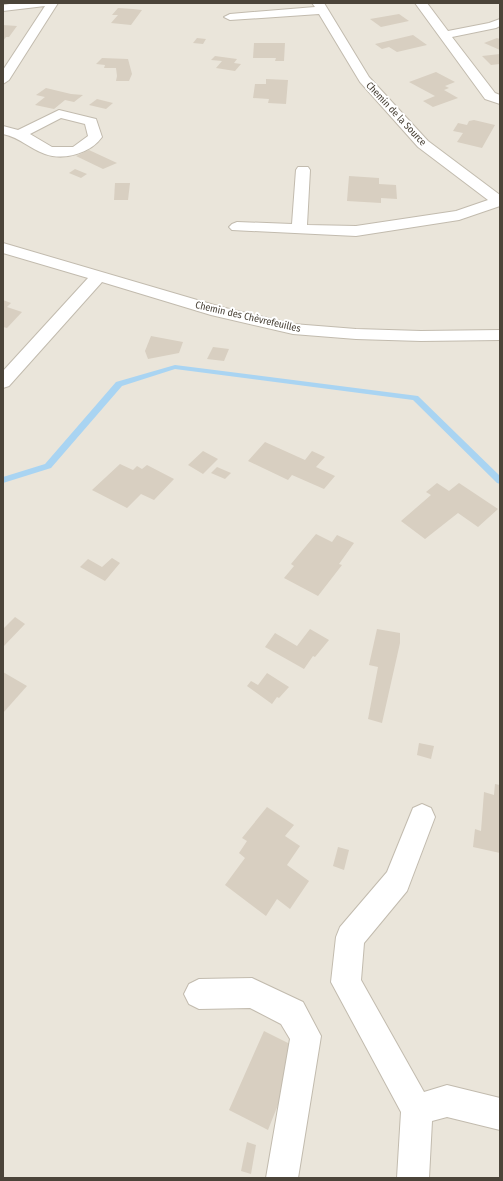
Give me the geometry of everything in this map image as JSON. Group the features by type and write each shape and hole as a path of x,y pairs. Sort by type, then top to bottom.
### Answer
{"street":[{"path":"3,8 43,3"},
{"path":"3,80 52,3"},
{"path":"420,3 490,96 500,100"},
{"path":"230,17 320,7"},
{"name":"Chemin de la Source","path":"320,7 364,79 418,138 500,201"},
{"path":"444,34 492,26 500,22"},
{"path":"3,130 20,134 49,151 76,151 96,137 91,122 59,114 20,134"},
{"path":"299,229 303,170"},
{"path":"237,227 356,232 459,216 500,201"},
{"name":"Chemin des Chèvrefeuilles","path":"3,248 217,311 294,329 392,336 500,335"},
{"path":"3,382 99,276"},
{"path":"413,1178 417,1110 346,982 350,937 397,881 422,817"},
{"path":"199,994 252,993 292,1014 306,1036 282,1178"},
{"path":"417,1110 447,1101 500,1114"}],"shaded area":[{"path":"3,3 500,3 500,1178 3,1178"}],"building":[{"path":"118,8 142,10 131,25 111,23 118,15 112,15"},
{"path":"399,14 409,21 381,27 370,19"},
{"path":"3,25 17,26 9,37 6,37 3,41"},
{"path":"413,35 427,45 397,52 389,47 382,49 375,44"},
{"path":"197,38 206,39 203,44 193,43"},
{"path":"497,38 500,39 500,50 484,43"},
{"path":"254,43 285,43 284,61 275,61 276,58 253,58"},
{"path":"500,54 500,64 491,65 482,56"},
{"path":"215,56 237,59 234,63 241,64 235,71 216,68 222,61 211,60"},
{"path":"102,58 128,59 132,74 129,81 116,81 116,68 104,68 105,65 96,64"},
{"path":"436,72 455,82 445,86 449,88 444,90 458,98 433,107 423,101 435,96 409,82"},
{"path":"266,79 288,80 286,104 268,103 269,99 253,98 255,84 266,84"},
{"path":"46,88 71,94 83,95 74,102 65,100 54,109 35,105 45,97 36,95"},
{"path":"97,99 113,103 106,109 89,105"},
{"path":"474,120 495,125 482,148 457,142 463,133 453,131 458,123 467,125 469,121"},
{"path":"89,150 117,163 103,169 76,156"},
{"path":"75,169 87,174 81,178 69,173"},
{"path":"349,176 379,178 379,184 396,185 397,199 381,198 381,203 347,201"},
{"path":"115,183 130,183 128,200 114,200"},
{"path":"3,300 11,303 7,307 22,312 7,328 3,327"},
{"path":"151,336 183,342 179,353 148,359 145,351"},
{"path":"213,347 229,349 224,361 207,359"},
{"path":"265,442 305,460 312,451 325,457 316,467 335,476 324,489 292,475 288,480 248,461"},
{"path":"203,451 218,459 203,474 188,465"},
{"path":"120,464 133,470 137,466 142,469 147,465 174,479 154,500 141,494 127,508 92,490"},
{"path":"217,467 231,473 225,479 211,473"},
{"path":"437,483 449,491 459,483 498,509 478,527 458,513 425,539 401,521 431,495 426,492"},
{"path":"316,534 332,542 337,535 354,543 339,564 342,565 318,596 284,578 294,566 291,564"},
{"path":"112,558 120,563 105,581 80,567 88,559 102,567"},
{"path":"15,617 25,624 3,647 3,629"},
{"path":"310,629 329,640 315,657 313,656 304,669 265,647 275,633 297,646"},
{"path":"377,629 400,633 400,643 382,723 368,719 378,667 369,665"},
{"path":"3,672 27,686 3,713"},
{"path":"267,673 289,687 279,698 277,697 272,704 247,686 251,681 258,685"},
{"path":"419,743 434,746 431,759 417,755"},
{"path":"495,784 500,785 500,853 473,847 475,829 481,831 484,792 494,795"},
{"path":"267,807 294,825 285,836 300,846 287,865 309,881 290,909 277,899 266,916 225,885 245,858 239,853 247,841 242,838"},
{"path":"338,847 349,850 344,870 333,866"},
{"path":"264,1031 290,1044 287,1052 297,1057 268,1130 229,1110"},
{"path":"247,1142 256,1145 251,1174 241,1171"}],"waterway":[{"path":"3,480 48,466 119,384 175,367 415,398 500,481"}]}
